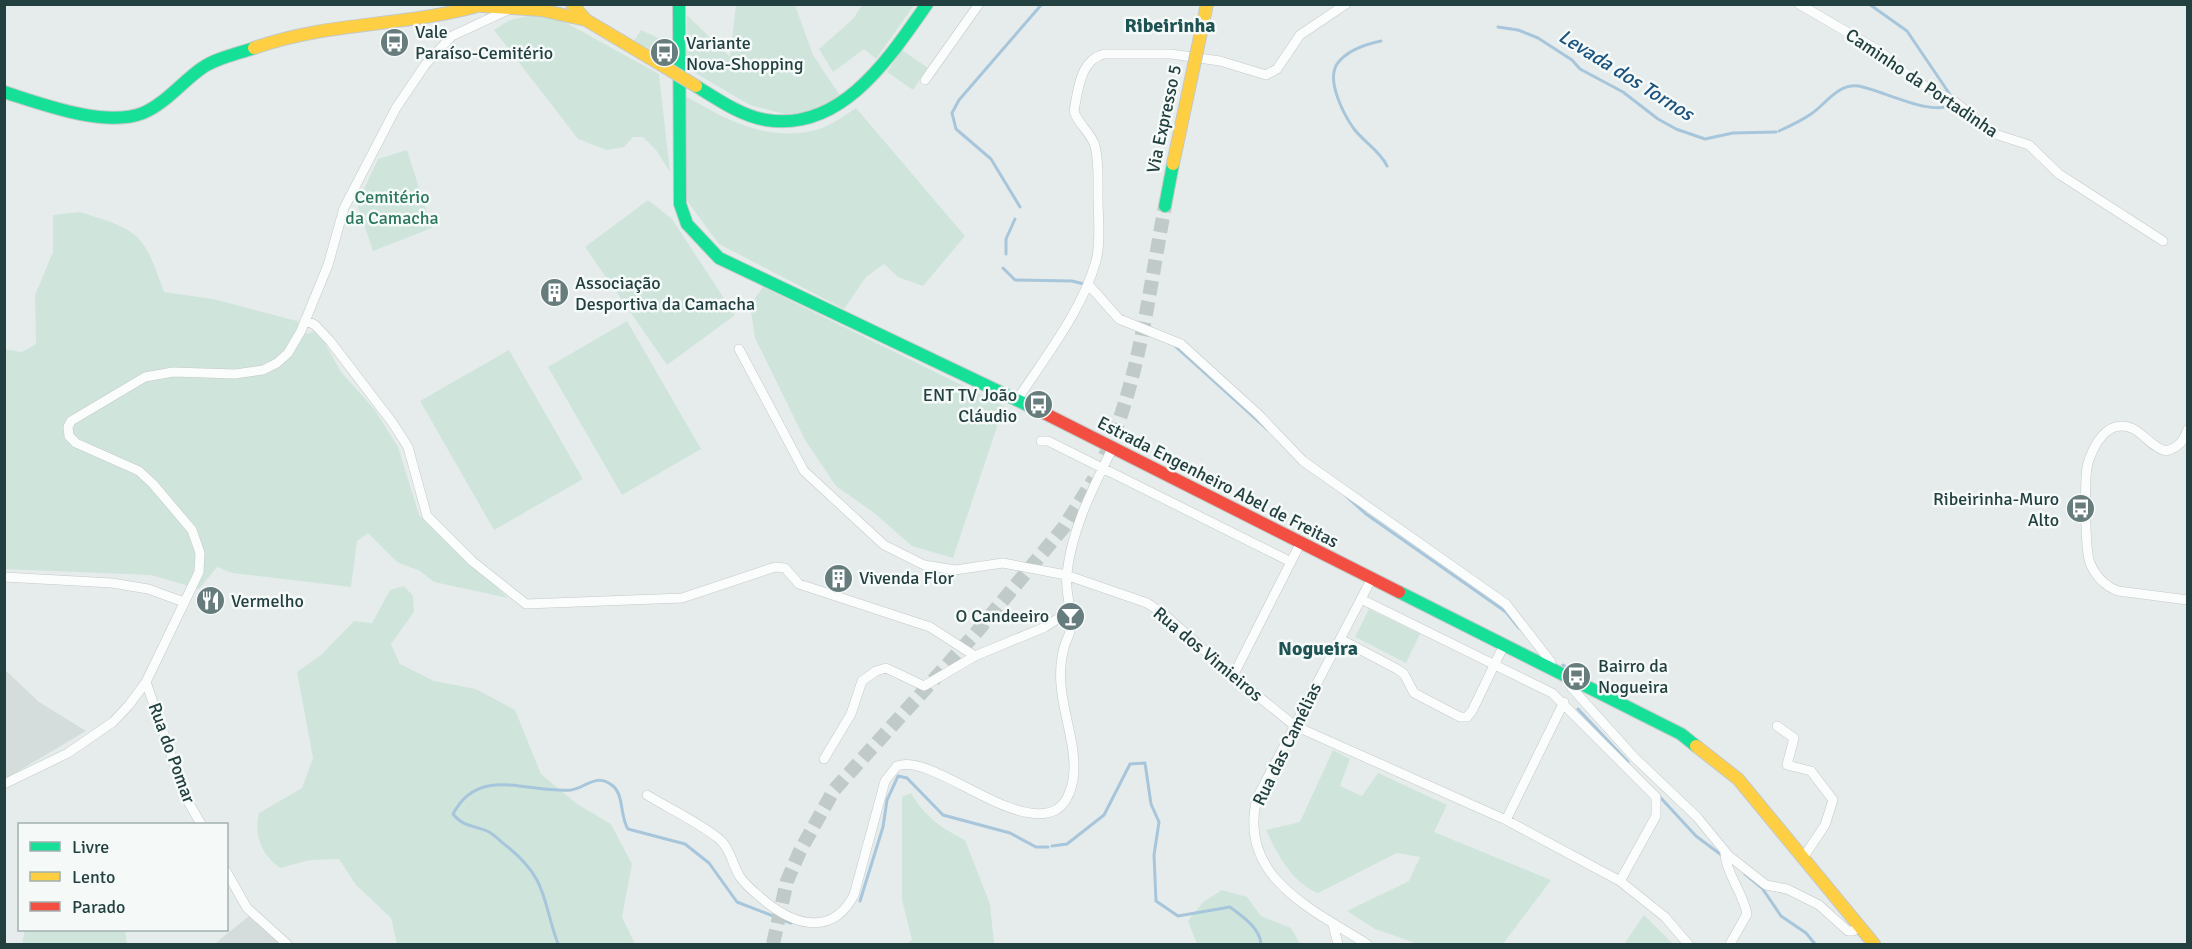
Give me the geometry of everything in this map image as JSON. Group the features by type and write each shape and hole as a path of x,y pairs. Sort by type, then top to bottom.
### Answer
{"main road":[{"path":"543,9 564,4"},
{"path":"572,4 586,20"},
{"name":"Estrada Engenheiro Abel de Freitas","path":"679,4 680,204 687,224 719,258 1017,400 1681,734 1738,779 1874,945"},
{"path":"4,92 62,111 94,116 133,116 146,112 204,66 278,39 318,30 420,18 483,5 543,9 586,20 726,104 765,120 797,121 831,110 855,95 927,4"},
{"name":"Via Expresso 5","path":"1165,206 1207,4"}],"street":[{"path":"925,80 979,4"},
{"path":"1017,400 1068,322 1088,284 1097,258 1097,165 1092,137 1076,118 1074,111 1087,63 1095,56 1104,54 1170,54 1220,61 1266,75 1277,69 1300,35 1346,4"},
{"name":"Caminho da Portadinha","path":"1798,4 1881,52 1912,79 1955,102 1995,134 2029,145 2059,174 2163,241"},
{"path":"4,784 59,759 113,722 146,682 196,580 200,562 192,530 139,471 76,443 69,436 68,427 71,421 145,377 173,372 235,374 263,370 277,363 288,353 305,320 328,265 344,208 396,108 425,66 452,36 512,8"},
{"path":"1088,284 1119,320 1181,344 1258,414 1303,461 1506,604 1551,662 1549,668"},
{"path":"305,320 315,325 330,341 392,422 408,447 427,516 472,561 526,604 682,598 775,567 785,568 799,584 930,627 975,656"},
{"name":"Rua dos Vimieiros","path":"739,349 804,471 884,545 924,565 955,570 1003,563 1066,575 1147,603 1164,614 1233,676 1295,726 1506,820 1620,881 1665,917 1688,945"},
{"path":"2187,429 2184,440 2178,447 2166,451 2150,445 2142,432 2128,427 2115,427 2106,433 2095,446 2087,465 2086,527 2089,561 2097,577 2108,587 2118,591 2187,600"},
{"path":"1041,441 1048,441 1291,562"},
{"path":"647,795 719,839 740,878 774,909 803,922 819,922 834,918 846,909 854,894 885,781 897,766 909,764 929,771 988,799 1020,810 1046,813 1067,800 1074,768 1061,685 1062,656 1071,631 1071,610 1066,575 1080,520 1112,449"},
{"path":"1233,676 1300,544"},
{"path":"4,577 112,583 148,589 184,602"},
{"name":"Rua das Camélias","path":"1366,945 1333,925 1279,883 1265,868 1253,837 1252,817 1257,798 1372,578"},
{"path":"1361,599 1552,693 1564,702 1656,797 1656,816 1620,881"},
{"path":"824,759 851,714 862,681 876,671 886,668 924,686 975,656 1045,627 1071,610"},
{"path":"1340,639 1397,669 1414,693 1460,717 1467,717 1472,711 1504,645"},
{"path":"1568,677 1571,687 1634,757 1697,817 1725,857 1736,880 1747,914 1730,945"},
{"name":"Rua do Pomar","path":"146,682 186,798 200,823"},
{"path":"1506,820 1564,702"},
{"path":"1777,726 1794,738 1787,765 1810,771 1833,800 1825,825 1803,858"},
{"path":"1725,857 1766,885 1787,890 1819,905 1844,928 1853,931 1858,927"},
{"path":"228,875 247,908 287,945"},
{"path":"1333,925 1338,945"}],"shaded area":[{"path":"4,669 39,702 86,731 5,779"},
{"path":"253,913 287,944 215,944 223,937"}],"green space":[{"path":"736,5 795,5 813,55 843,100 791,116 750,105 685,67 687,15 730,57"},
{"path":"862,5 914,5 876,59 864,49 833,72 819,49 853,19"},
{"path":"536,14 556,17 659,74 670,172 656,150 643,137 633,137 624,147 607,150 578,139 494,30 510,20"},
{"path":"641,30 676,46 676,63 634,41"},
{"path":"902,50 928,68 913,90 887,72"},
{"path":"682,94 713,112 746,126 780,133 816,130 856,108 965,236 923,286 898,277 884,264 866,277 844,309 719,244 687,201"},
{"name":"Cemitério da Camacha","path":"407,150 432,228 373,251 357,204 378,159"},
{"path":"648,200 672,219 735,315 667,365 585,247"},
{"path":"80,212 116,224 137,237 151,257 164,292 213,299 297,321 307,334 314,331 322,338 341,372 375,410 398,447 419,515 508,598 434,582 420,571 397,562 368,533 357,541 351,587 232,573 217,567 199,589 151,575 5,569 4,349 22,352 36,344 35,295 53,252 53,215"},
{"path":"763,287 1004,406 953,558 912,546 873,512 836,486 805,440 755,338 750,305"},
{"path":"627,321 701,449 622,495 548,367"},
{"path":"509,350 583,479 494,530 420,401"},
{"path":"404,586 413,596 414,612 391,644 400,664 434,681 476,689 515,710 541,774 577,804 611,824 632,864 622,917 635,944 397,944 391,918 356,885 339,859 310,860 280,868 264,851 258,837 259,813 302,788 313,758 297,672 321,655 354,621 372,623 390,590"},
{"path":"1369,609 1420,634 1406,663 1355,637"},
{"path":"1333,750 1350,759 1340,786 1362,796 1378,773 1447,805 1434,832 1551,880 1503,944 1418,944 1375,929 1347,911 1409,881 1420,857 1397,853 1318,893 1293,875 1286,867 1266,830 1300,822"},
{"path":"911,793 934,821 965,840 990,904 994,944 906,944 912,940 902,900 902,797"},
{"path":"1222,890 1247,897 1261,916 1291,928 1300,944 1197,944 1188,921 1203,902"},
{"path":"1644,915 1673,944 1624,944"},
{"path":"25,931 125,931 127,944 22,944"}],"waterway":[{"path":"1020,207 991,159 956,129 952,113 959,100 1042,4"},
{"name":"Levada dos Tornos","path":"1869,4 1907,31 1951,96"},
{"name":"Levada dos Tornos","path":"1498,27 1518,30 1538,38 1572,60 1580,69 1623,92 1658,119 1676,129 1705,139 1733,133 1776,132"},
{"name":"Levada dos Tornos","path":"1381,41 1363,46 1341,59 1334,71 1334,79 1341,107 1350,123 1381,156 1387,166"},
{"name":"Levada dos Tornos","path":"1779,131 1807,117 1838,91 1851,86 1868,88 1932,108 1952,104"},
{"path":"1006,254 1006,239 1015,219"},
{"path":"1003,268 1015,280 1072,281 1084,284"},
{"path":"1175,346 1268,430"},
{"path":"1346,496 1366,514 1506,612 1519,628"},
{"path":"1563,665 1569,670"},
{"path":"1578,709 1628,762"},
{"path":"1052,846 1067,844 1104,815 1130,764 1145,763 1151,804 1159,822 1154,855 1156,901 1178,916 1230,907 1254,928 1261,944"},
{"name":"Levada dos Tornos","path":"860,901 883,827 887,800 898,776 907,778 943,815 1010,833 1036,847 1048,847"},
{"name":"Levada dos Tornos","path":"558,944 542,891 530,870 492,834 466,824 453,814 464,799 477,790 491,785 571,790 591,782 601,780 607,782 619,795 628,829 685,844 709,863 737,902 791,923"},
{"path":"1659,796 1696,836 1724,857"},
{"path":"1745,874 1762,888 1781,916 1806,933 1815,944"}],"tunnel":[{"path":"1105,456 1117,427 1135,365 1165,206"},
{"path":"773,944 787,881 800,851 834,790 975,634 1064,527 1094,479"}],"traffic: fast":[{"path":"679,4 680,204 687,224 719,258 1044,413"},
{"path":"696,86 747,115 757,118 793,121 818,115 840,103 861,87 896,47 927,4"},
{"path":"4,92 74,113 111,118 128,117 143,113 159,104 195,73 208,65 254,48"},
{"path":"1165,206 1173,164"},
{"path":"1399,592 1681,734 1696,746"}],"traffic: slow":[{"path":"254,48 311,33 427,17 484,4"},
{"path":"572,4 586,20 665,67"},
{"path":"1173,164 1207,4"},
{"path":"481,6 541,10 586,20"},
{"path":"665,67 696,86"},
{"path":"1696,746 1738,779 1874,944"}],"traffic: jam":[{"path":"1044,413 1399,592"}],"place":[{"name":"Vale Paraíso-Cemitério","path":"394,42"},
{"name":"Variante Nova-Shopping","path":"665,53"},
{"name":"Associação Desportiva da Camacha","path":"554,293"},
{"name":"ENT TV João Cláudio","path":"1038,405"},
{"name":"Ribeirinha-Muro Alto","path":"2080,509"},
{"name":"Vivenda Flor","path":"838,578"},
{"name":"Vermelho","path":"210,601"},
{"name":"O Candeeiro","path":"1070,616"},
{"name":"Bairro da Nogueira","path":"1577,676"}],"district":[{"name":"Ribeirinha","path":"1170,25"},
{"name":"Nogueira","path":"1318,648"}]}
